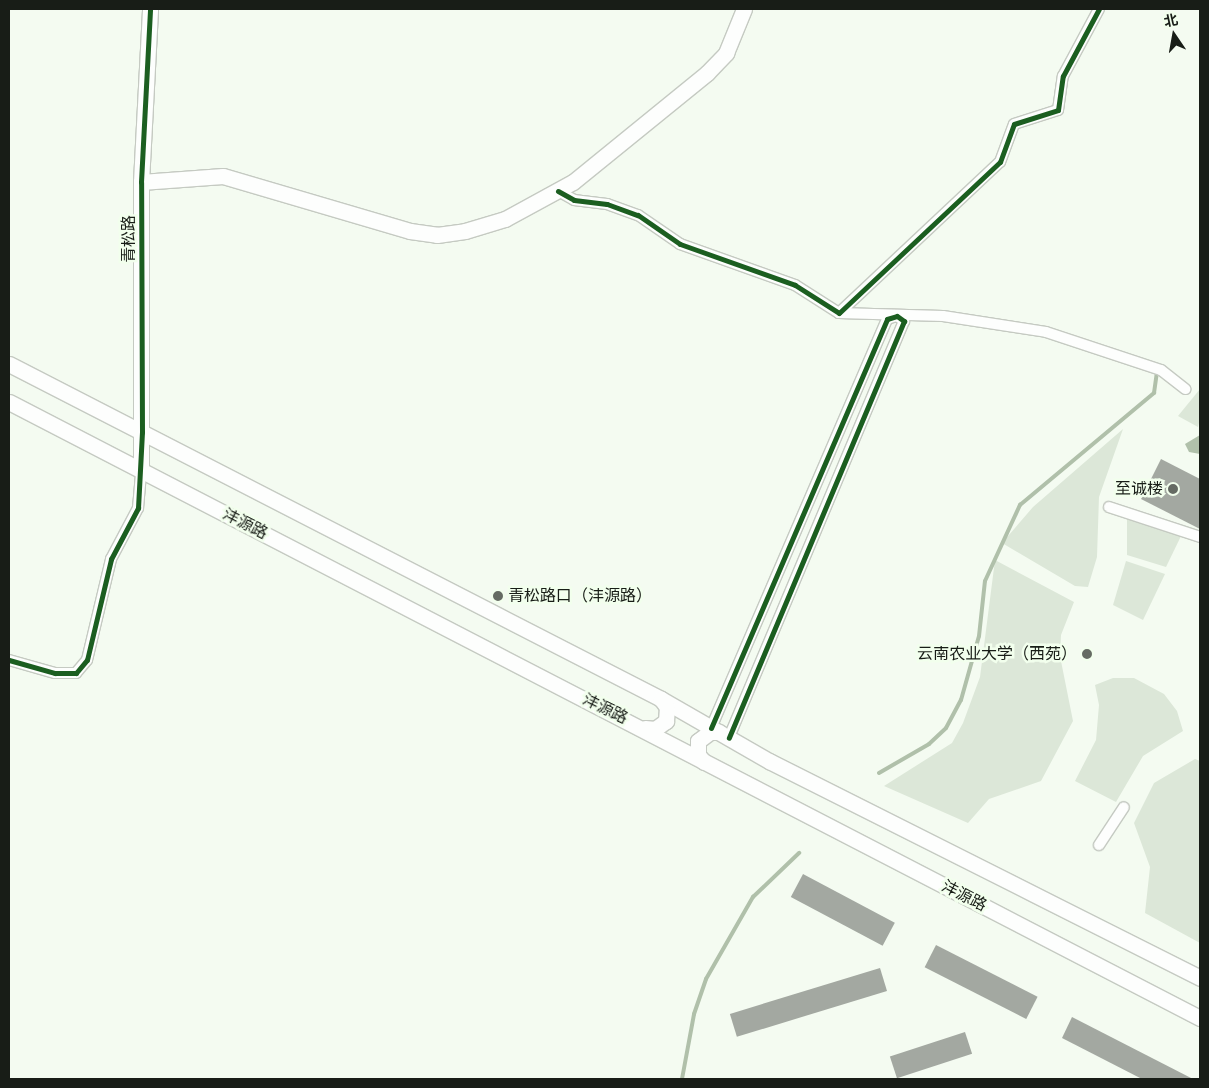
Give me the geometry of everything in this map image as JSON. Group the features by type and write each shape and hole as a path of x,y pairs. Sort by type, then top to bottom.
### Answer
{"main road":[{"name":"青松路","path":"141,470 142,182 150,9"},
{"path":"142,182 223,176 437,235 505,219 558,191 707,73 726,53 744,9"},
{"name":"沣源路","path":"9,364 661,699 720,733 1200,978"},
{"name":"沣源路","path":"9,402 646,728 704,762 1200,1018"},
{"path":"646,728 655,729 666,721 667,707 661,699"},
{"path":"704,762 698,755 698,741 710,732 720,733"}],"street":[{"path":"839,313 1000,162 1014,124 1058,110 1063,76 1099,9"},
{"path":"558,191 574,200 607,204 638,215 680,244 795,285 839,313 866,310 897,316 943,316 1046,332 1161,370 1185,389"},
{"path":"897,316 904,320 720,733 887,319 897,316"},
{"path":"9,660 55,673 76,673 87,660 111,559 138,508 141,470"},
{"path":"1109,507 1200,537"},
{"path":"1099,845 1124,807"}],"shaded area":[{"path":"1200,389 1200,419 1198,427 1178,416"},
{"path":"1123,429 1099,497 1097,557 1088,587 1075,586 1002,543 1033,507"},
{"path":"1200,435 1200,454 1189,452 1185,444"},
{"path":"1127,517 1182,534 1166,567 1127,555"},
{"path":"995,560 1074,602 1061,635 1060,656 1073,721 1041,781 989,799 968,823 884,786 952,743 963,723 980,677"},
{"path":"1126,561 1165,574 1143,620 1113,605"},
{"path":"1113,678 1134,678 1164,694 1177,711 1183,731 1143,756 1116,802 1075,781 1096,740 1099,705 1095,685"},
{"path":"1195,759 1200,761 1200,943 1145,913 1150,867 1134,823 1154,783"}],"building":[{"name":"至诚楼","path":"1161,459 1200,479 1200,529 1141,499"},
{"path":"803,874 895,923 883,946 791,897"},
{"path":"936,945 1038,997 1026,1019 925,967"},
{"path":"880,968 887,991 737,1037 730,1014"},
{"path":"1072,1017 1193,1079 1142,1079 1062,1038"},
{"path":"965,1032 972,1054 897,1078 890,1056"}],"waterway":[{"path":"879,773 929,744 946,728 961,700 979,636 985,581 1020,505 1154,393 1157,371"},
{"path":"682,1079 694,1014 706,979 753,897 799,853"}],"cycle path":[{"path":"9,660 55,673 76,673 87,660 111,559 138,508 142,432 141,182 150,9"},
{"path":"558,191 574,200 607,204 638,215 680,244 795,285 839,313 1000,162 1014,124 1058,110 1063,76 1099,9"},
{"path":"711,728 887,319 897,316 904,321 729,738"}],"place":[{"name":"至诚楼","path":"1173,489"},
{"name":"青松路口（沣源路）","path":"498,596"},
{"name":"云南农业大学（西苑）","path":"1087,654"}]}
